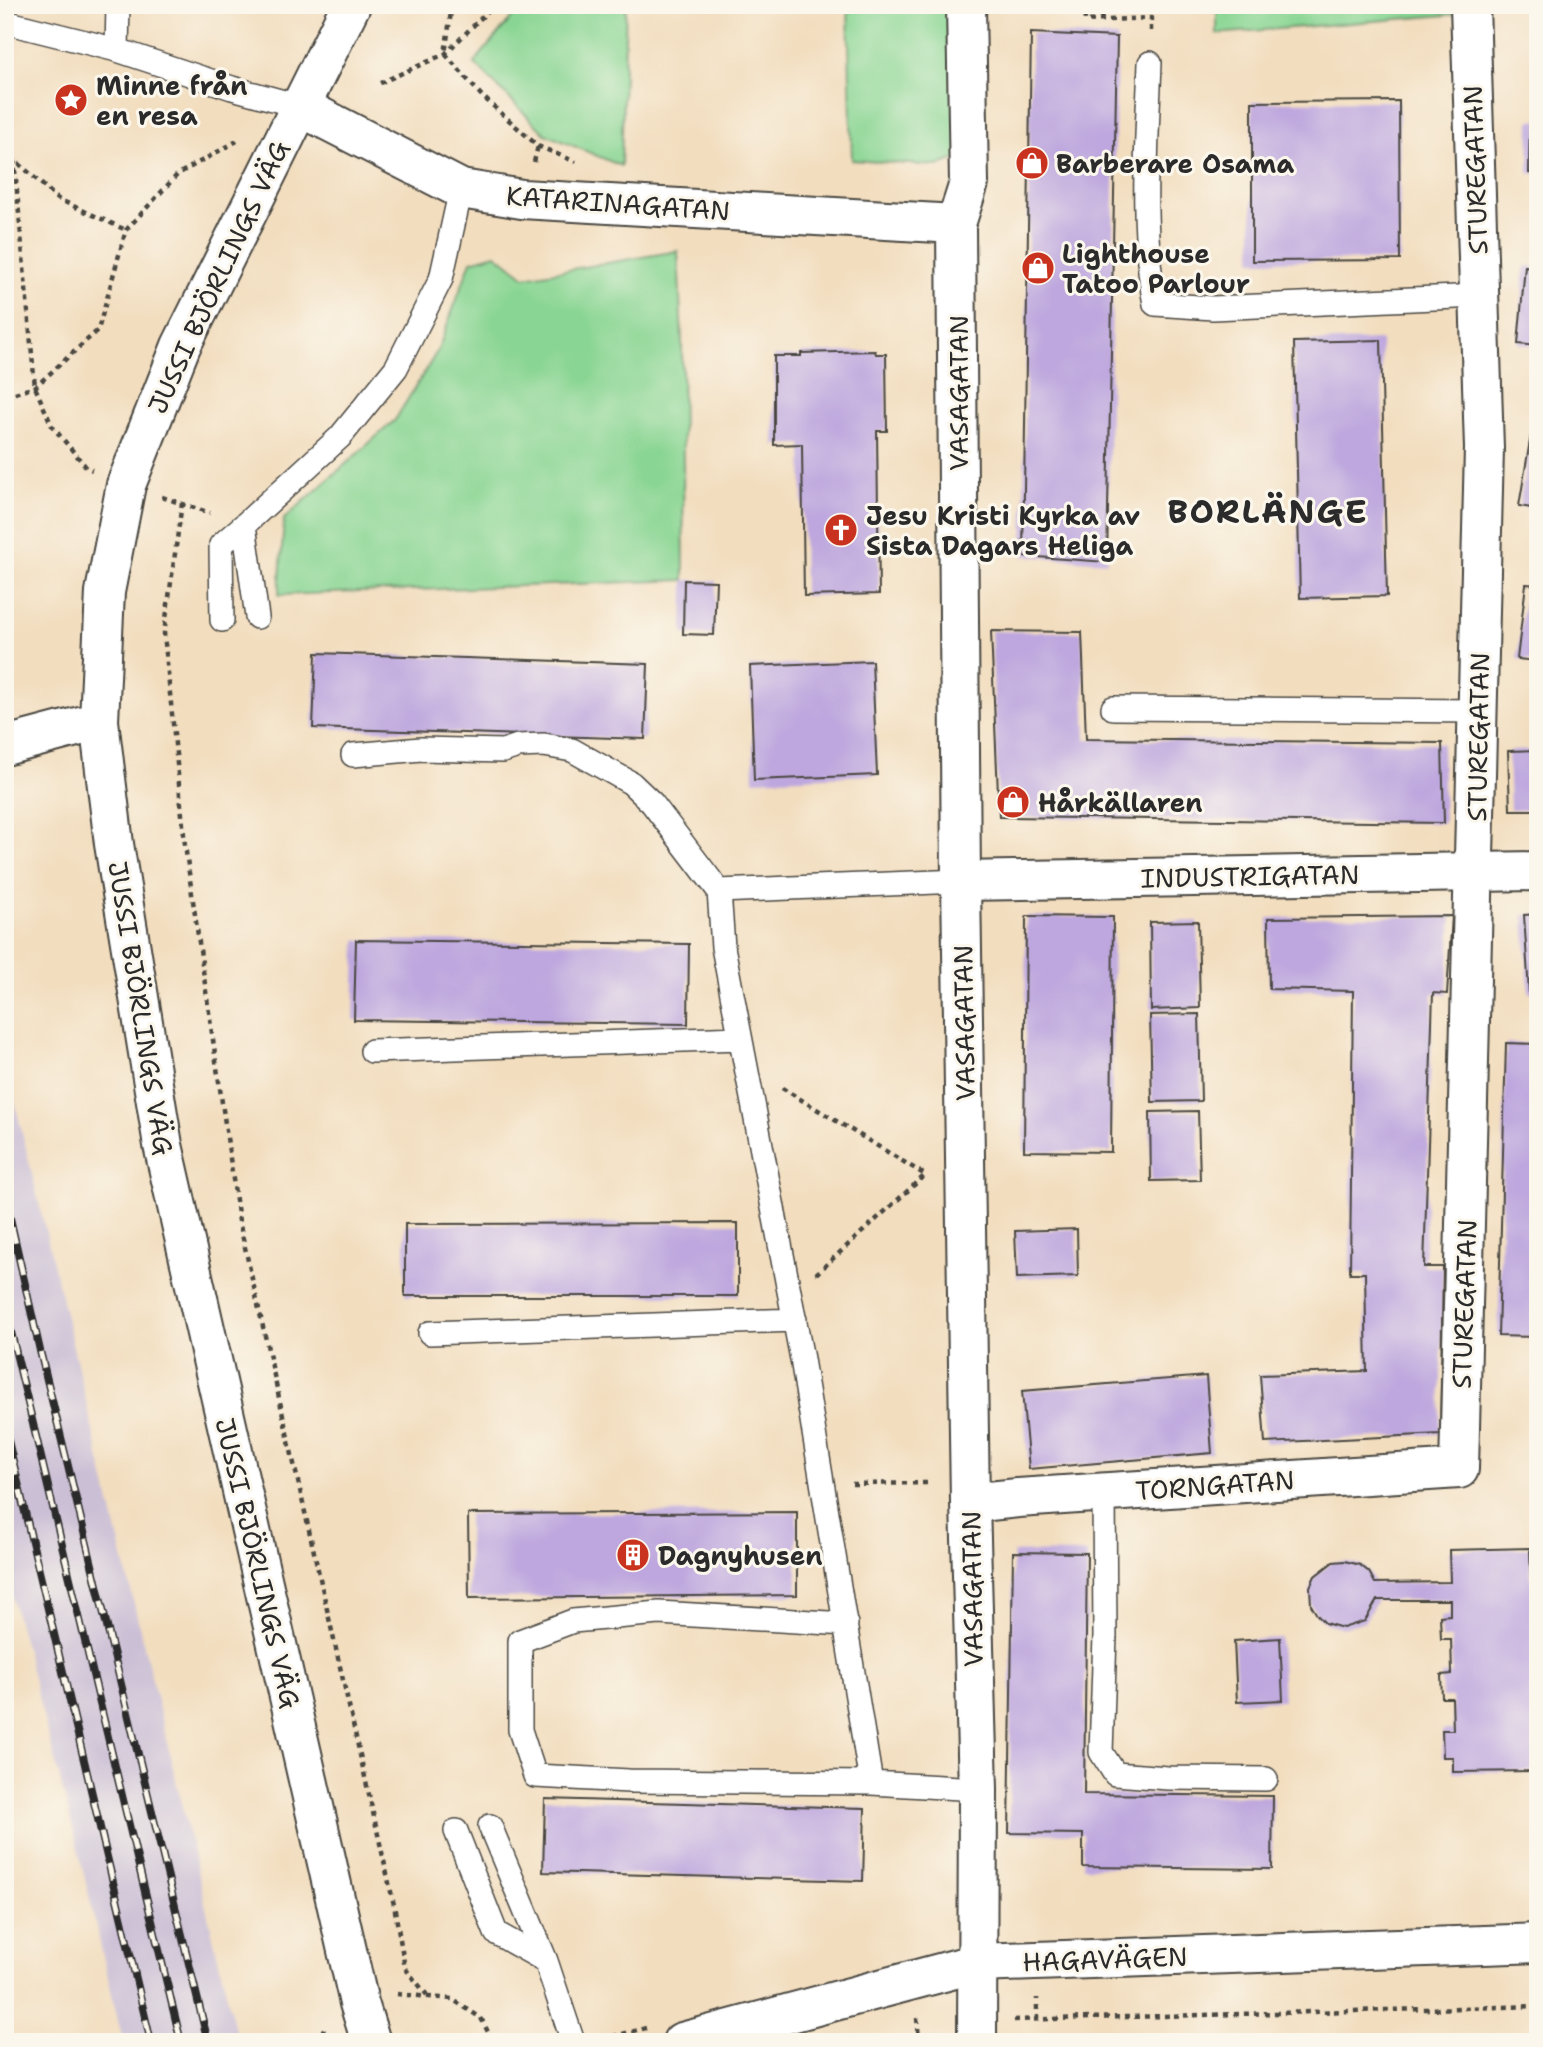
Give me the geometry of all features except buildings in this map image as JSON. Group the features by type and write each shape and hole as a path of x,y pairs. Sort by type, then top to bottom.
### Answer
{"street":[{"name":"JUSSI BJÖRLINGS VÄG","path":"351,5 181,346 126,485 105,592 99,722 114,844 163,1145 359,2003 371,2042"},
{"name":"VASAGATAN","path":"966,5 969,183 956,224 961,881 970,1492 978,1789 977,2032"},
{"name":"STUREGATAN","path":"1459,1469 1476,872 1484,448 1470,5"},
{"name":"KATARINAGATAN","path":"299,106 461,189 522,199 956,224"},
{"path":"5,746 99,722"},
{"name":"INDUSTRIGATAN","path":"961,881 1538,871"},
{"name":"TORNGATAN","path":"970,1492 1018,1498 1459,1469"},
{"name":"HAGAVÄGEN","path":"682,2042 977,1963 1538,1944"}],"lane":[{"path":"117,50 118,5"},
{"path":"5,22 117,50 232,88 299,106"},
{"path":"1150,63 1146,178 1149,271 1155,304 1213,308 1479,296"},
{"path":"222,620 221,545 340,438 397,368 441,279 461,189"},
{"path":"244,525 257,617"},
{"path":"1113,708 1479,711"},
{"path":"354,755 421,749 503,751 531,745 572,750 631,783 652,803 719,891 723,947 795,1320 871,1783"},
{"path":"719,891 961,881"},
{"path":"372,1051 740,1038"},
{"path":"430,1333 795,1320"},
{"path":"1104,1492 1105,1636 1101,1752 1115,1774 1168,1778 1266,1779"},
{"path":"846,1624 659,1613 573,1621 520,1642 520,1730 535,1776 629,1781 871,1783 978,1789"},
{"path":"490,1826 546,1961 573,2042"},
{"path":"456,1831 496,1933 546,1961"}],"path":[{"path":"452,5 445,54 482,96 538,146 585,166"},
{"path":"380,83 445,54 494,5"},
{"path":"1084,5 1085,21 1151,18 1150,63"},
{"path":"1100,5 1102,20"},
{"path":"5,137 14,159 35,387"},
{"path":"5,396 35,387 98,330 126,230 178,174 243,139"},
{"path":"14,159 58,199 126,230"},
{"path":"182,503 164,633 185,845 239,1221 394,1905 405,1968 427,1995"},
{"path":"746,1065 924,1176 790,1297"},
{"path":"823,1485 970,1492"},
{"path":"317,2042 330,2018 359,2003 390,1994 452,1999 481,2018 493,2042"},
{"path":"908,2042 977,2032 1538,2006"}],"shaded area":[{"path":"5,1053 238,2042 123,2042 76,1840 5,1572"}],"green space":[{"path":"522,5 626,5 621,166 545,134 474,63"},
{"path":"848,5 959,5 958,158 938,166 852,160"},
{"path":"1470,5 1470,13 1217,34 1217,6"},
{"path":"678,251 682,341 684,580 279,595 284,519 395,420 438,350 471,261 496,254 525,277"}],"railway":[{"path":"5,1196 208,2042"},
{"path":"5,1307 181,2042"},
{"path":"5,1428 151,2042"}],"place":[{"name":"Minne från en resa","path":"71,100"},
{"name":"Barberare Osama","path":"1032,163"},
{"name":"Lighthouse Tatoo Parlour","path":"1038,268"},
{"name":"Jesu Kristi Kyrka av Sista Dagars Heliga","path":"841,530"},
{"name":"Hårkällaren","path":"1013,802"},
{"name":"Dagnyhusen","path":"633,1555"}],"district":[{"name":"BORLÄNGE","path":"1268,511"}]}
